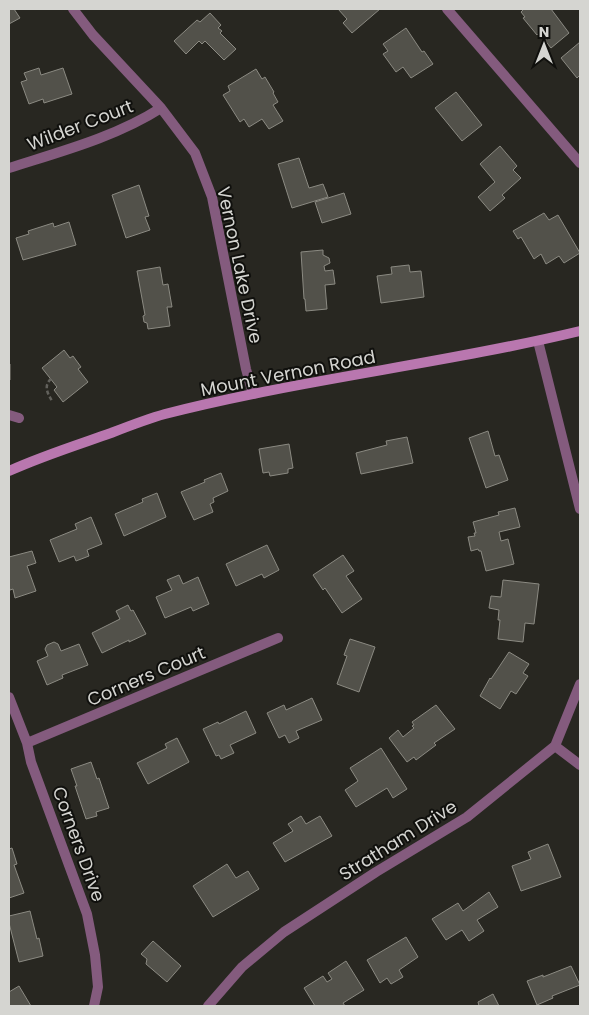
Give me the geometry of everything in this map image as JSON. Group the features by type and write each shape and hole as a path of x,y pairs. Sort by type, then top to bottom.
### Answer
{"main road":[{"name":"Mount Vernon Road","path":"9,471 42,457 163,415 253,394 388,370 580,331"}],"street":[{"name":"Vernon Lake Drive","path":"72,9 161,108 195,153 212,197 246,369 253,394"},
{"path":"447,9 580,164"},
{"name":"Wilder Court","path":"9,168 82,145 146,118 161,108"},
{"path":"538,341 580,509"},
{"name":"Corners Court","path":"27,743 278,638"},
{"name":"Stratham Drive","path":"208,1006 242,968 284,932 376,872 467,817 555,746 580,684"},
{"name":"Corners Drive","path":"9,697 87,914 95,955 98,987 94,1006"},
{"path":"555,746 580,765"}],"path":[{"path":"51,379 46,388 52,401"}],"building":[{"path":"9,9 14,9 20,18 9,24"},
{"path":"338,9 380,9 352,33 343,23 347,19"},
{"path":"524,9 551,9 569,33 551,48 523,18 525,17 521,12"},
{"path":"210,13 221,25 218,28 222,31 220,33 236,49 224,60 205,41 202,44 199,41 186,54 174,41 197,20 200,22"},
{"path":"406,28 422,52 424,51 433,64 411,78 403,67 396,72 383,54 388,51 383,44"},
{"path":"580,42 580,75 577,78 561,58"},
{"path":"39,68 41,75 63,68 72,94 44,103 43,99 29,104 21,82 27,80 24,73"},
{"path":"256,69 262,79 265,77 274,92 278,102 273,105 283,121 269,129 262,119 249,127 244,119 240,122 223,95 230,91 228,86"},
{"path":"456,92 482,125 462,141 435,108"},
{"path":"500,146 517,166 513,170 521,178 502,195 505,198 490,211 478,197 495,182 480,164"},
{"path":"299,158 309,188 323,184 328,197 292,208 278,164"},
{"path":"139,185 149,216 145,217 150,230 126,238 112,195"},
{"path":"344,193 351,214 322,223 315,202"},
{"path":"544,213 549,220 558,215 580,253 564,263 559,256 546,264 541,254 534,259 521,237 518,239 513,231"},
{"path":"69,222 76,245 23,260 16,238 29,234 28,231 53,223 54,227"},
{"path":"323,250 323,255 329,258 330,263 324,266 325,271 333,270 335,284 325,285 327,309 306,311 301,252"},
{"path":"409,265 410,272 421,271 424,297 381,303 377,276 392,274 391,267"},
{"path":"160,267 163,285 168,284 172,307 167,307 170,326 148,329 147,323 144,322 143,316 145,315 137,271"},
{"path":"64,350 70,358 73,356 81,367 78,369 88,382 63,402 54,390 57,387 42,368"},
{"path":"10,364 10,380 9,380"},
{"path":"488,431 495,456 499,455 508,480 486,488 469,438"},
{"path":"407,437 413,463 361,474 356,453 387,445 386,441"},
{"path":"289,444 293,468 288,469 288,473 270,476 269,472 263,473 259,449"},
{"path":"221,473 228,491 213,498 214,502 210,504 213,512 194,520 181,492"},
{"path":"157,493 166,517 124,536 115,514 143,502 142,499"},
{"path":"515,508 520,527 499,532 501,541 508,539 514,564 486,571 481,551 478,549 471,551 468,537 475,536 474,533 476,533 473,522 499,515 498,512"},
{"path":"91,517 102,544 87,550 89,556 76,561 74,556 59,562 50,540 77,529 75,524"},
{"path":"267,545 279,570 264,578 262,574 236,586 226,564"},
{"path":"32,551 36,563 27,566 36,591 15,598 13,589 10,590 9,586 9,557"},
{"path":"343,555 354,571 346,576 362,599 342,613 325,588 323,590 313,575"},
{"path":"179,575 183,584 198,577 209,604 193,611 191,607 165,618 156,597 172,590 167,580"},
{"path":"503,580 539,584 534,624 525,623 523,642 498,639 499,610 489,608 491,596 501,597"},
{"path":"128,605 131,611 133,610 146,634 102,653 92,633 120,619 116,611"},
{"path":"350,639 375,647 359,692 337,684 347,656 344,655"},
{"path":"54,642 58,644 61,651 79,644 88,665 62,675 63,678 47,685 37,661 48,656 45,649 47,645"},
{"path":"509,652 529,664 523,673 528,676 516,694 511,691 500,709 480,696 490,678"},
{"path":"312,698 322,720 296,731 299,738 289,743 285,735 279,738 267,713 284,705 286,710"},
{"path":"436,705 455,729 434,743 436,745 416,760 414,757 407,762 389,738 398,730 403,737 414,728 412,722"},
{"path":"246,711 256,733 230,745 234,753 221,759 219,755 216,756 203,729 218,722 219,724"},
{"path":"177,738 189,762 148,784 137,763 167,748 165,744"},
{"path":"381,748 407,789 393,798 387,788 356,807 345,790 358,781 350,768"},
{"path":"91,762 97,779 99,778 109,808 96,812 97,816 86,819 71,769"},
{"path":"301,816 306,824 320,816 332,836 285,862 273,843 293,831 288,824"},
{"path":"548,844 561,877 521,891 512,866 531,859 528,852"},
{"path":"12,848 17,864 14,865 24,893 9,898 9,849"},
{"path":"227,864 236,878 248,871 259,889 213,917 193,886"},
{"path":"489,892 498,907 477,920 484,931 469,941 462,930 446,940 432,919 458,903 463,911"},
{"path":"30,911 43,956 19,962 9,916"},
{"path":"406,937 418,957 399,970 403,977 391,984 387,978 380,983 367,960"},
{"path":"153,941 181,966 167,982 146,964 147,959 141,954"},
{"path":"346,961 364,990 343,1003 345,1006 315,1006 304,988 323,976 327,982 332,979 328,973"},
{"path":"571,966 580,985 552,996 553,998 537,1005 527,981"},
{"path":"19,986 31,1006 9,1006 9,992"},
{"path":"493,994 499,1006 479,1006 478,1002"}]}
